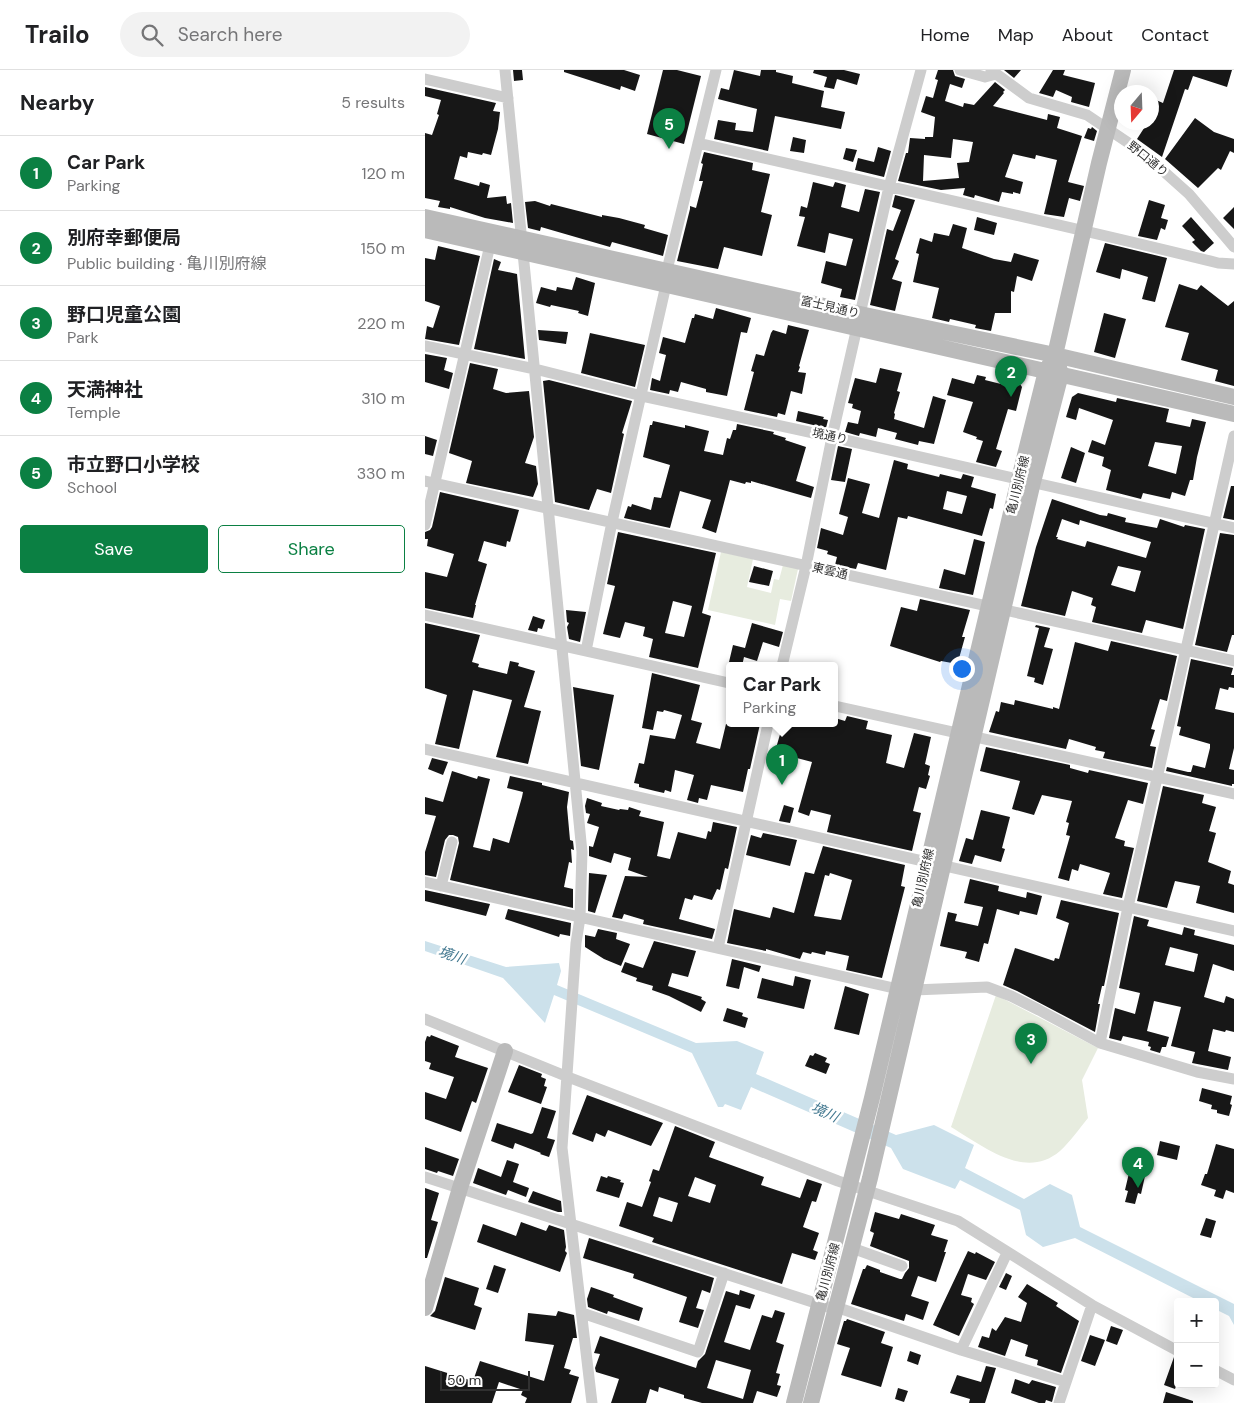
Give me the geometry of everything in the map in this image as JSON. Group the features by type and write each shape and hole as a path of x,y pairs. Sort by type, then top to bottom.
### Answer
{"main road":[{"name":"亀川別府線","path":"811,1403 868,1184 880,1101 965,735 1054,372 1055,355 1099,163 1123,70"},
{"name":"富士見通り","path":"425,217 522,245 858,321 1001,360 1234,414"},
{"name":"富士見通り","path":"425,230 490,245 522,245"},
{"name":"富士見通り","path":"858,321 1055,355 1234,397"},
{"path":"425,1308 460,1188 505,1051"},
{"name":"亀川別府線","path":"794,1403 852,1178 880,1101"}],"street":[{"path":"505,70 582,852 580,918 563,1148 592,1403"},
{"path":"587,651 612,522 642,396 666,278 716,70"},
{"path":"783,662 806,566 832,437 889,187 921,70"},
{"path":"960,70 985,77 993,72"},
{"name":"野口通り","path":"993,72 1029,98 1087,115 1142,152 1189,194 1234,247"},
{"path":"425,79 508,98"},
{"path":"698,143 1084,229 1218,262 1234,264"},
{"path":"425,525 430,482 466,355 490,245"},
{"name":"境通り","path":"425,346 535,369 642,396 1026,480 1234,528"},
{"path":"1100,1043 1128,907 1234,436"},
{"name":"東雲通","path":"430,482 1234,661"},
{"path":"425,615 726,682"},
{"path":"838,707 1234,794"},
{"path":"718,948 767,727"},
{"path":"425,749 575,781 1234,931"},
{"path":"441,886 452,842"},
{"path":"425,882 906,990 987,987 1011,996 1100,1043 1197,1072 1234,1079"},
{"path":"425,1018 568,1077 852,1178 958,1221 1092,1305 1174,1349"},
{"path":"425,1177 831,1308 836,1307 961,1350 1066,1382"},
{"path":"852,1248 901,1266"},
{"path":"961,1350 1007,1253"},
{"path":"582,1313 698,1352 724,1273"},
{"path":"1059,1403 1092,1305"},
{"path":"1219,1372 1234,1380"}],"shaded area":[{"path":"721,552 753,559 747,587 771,593 774,579 779,580 783,565 798,569 791,601 780,599 775,625 708,610"},
{"path":"996,995 1098,1048 1082,1080 1088,1118 1060,1151 1047,1159 1033,1163 1019,1162 990,1151 951,1127"}],"water":[{"name":"境川","path":"425,941 506,967 559,963 561,971 557,985 696,1043 737,1041 764,1052 756,1074 896,1135 934,1125 974,1145 965,1168 1024,1199 1050,1184 1072,1195 1080,1227 1234,1304 1234,1325 1229,1316 1219,1311 1219,1298 1193,1298 1075,1238 1043,1247 1026,1235 1020,1210 960,1180 955,1189 903,1169 891,1148 751,1087 741,1110 725,1104 723,1107 718,1107 692,1053 554,995 545,1023 503,978 425,951"}],"building":[{"path":"513,70 522,70 523,80 514,81"},
{"path":"564,70 624,70 640,75 635,91 621,86 620,90 564,72"},
{"path":"663,70 677,70 701,76 684,144 647,134"},
{"path":"734,70 760,76 761,70 776,70 776,72 793,76 792,83 824,91 821,107 845,112 841,129 775,116 768,151 714,139 718,120 736,123 735,130 753,132 757,109 718,99 721,88 729,90"},
{"path":"814,70 844,70 860,74 857,85 837,79 834,89 824,87 827,77 813,73"},
{"path":"938,70 953,70 955,76 965,79 962,88 950,84 945,101 963,107 964,103 974,105 995,82 1005,90 993,106 1047,120 1048,114 1060,117 1057,128 1082,136 1068,182 1084,186 1080,201 1069,198 1064,217 1044,214 1057,160 1036,155 1035,159 1013,154 1005,177 1023,182 1020,194 1002,192 999,202 975,195 974,198 963,195 965,188 941,190 898,181 906,153 908,153 910,138 925,139 925,137 933,137 935,117 921,112 926,96 933,98 938,80 935,79","holes":["953,139 973,142 969,162 957,163 959,178 923,181 924,155 951,158"]},
{"path":"1004,70 1021,70 1014,78"},
{"path":"1053,70 1065,70 1063,75 1095,83 1089,107 1071,102 1072,97 1056,90 1053,97 1039,93"},
{"path":"1174,70 1232,70 1227,87 1193,76 1188,90 1185,89 1162,157 1137,139 1143,130 1159,130 1159,101 1163,103"},
{"path":"425,87 496,103 493,111 500,112 498,129 491,155 468,152 467,158 460,156 454,179 479,186 480,182 490,185 487,198 506,196 507,204 511,203 513,223 485,218 450,207 450,209 438,207 440,201 425,198 425,133 432,135 439,115 437,114 441,100 425,96"},
{"path":"1195,118 1214,132 1234,139 1234,153 1230,151 1221,170 1218,168 1198,188 1165,159"},
{"path":"1092,127 1097,131 1094,141 1084,138 1088,128 1091,129"},
{"path":"793,137 806,140 804,153 790,151"},
{"path":"878,147 891,151 884,177 855,170 858,158 874,162"},
{"path":"846,148 857,150 853,162 843,159"},
{"path":"704,152 753,163 752,170 770,174 761,212 772,215 762,256 724,247 718,269 677,261 690,206 696,208 703,181 699,181"},
{"path":"813,182 833,187 835,182 846,185 841,207 859,212 865,189 880,192 855,300 840,297 842,289 821,283 826,261 846,266 853,239 829,233 825,253 797,246 805,217 799,216 801,206 807,208"},
{"path":"895,195 915,200 895,259 899,261 892,279 902,282 895,311 870,305 887,229 893,231 901,210 892,207"},
{"path":"1149,200 1165,205 1161,218 1168,220 1165,230 1161,228 1157,240 1138,236"},
{"path":"535,201 550,206 551,204 602,217 602,215 619,218 645,225 644,228 668,235 663,256 612,242 610,247 541,227 540,231 528,228 525,202"},
{"path":"1234,207 1234,229 1223,218"},
{"path":"977,217 997,223 994,235 974,230"},
{"path":"1191,217 1214,243 1204,252 1192,242 1195,240 1182,226"},
{"path":"953,224 967,228 962,248 994,259 1011,262 1014,253 1039,260 1032,281 1017,276 1014,292 1011,291 1011,313 995,313 991,331 975,328 976,325 950,319 949,322 932,318 939,288 913,282 919,254 916,253 920,238 932,242 934,233 949,236"},
{"path":"1105,243 1167,258 1155,302 1142,299 1148,277 1122,269 1120,279 1096,272"},
{"path":"438,246 480,256 459,345 425,339 427,326 433,328 440,306 425,301 425,258 435,260"},
{"path":"494,259 501,262 498,270 517,274 525,359 474,349"},
{"path":"576,277 595,283 588,316 578,313 579,311 536,303 541,287 556,291 557,287 572,290"},
{"path":"1179,284 1197,290 1201,285 1228,306 1234,301 1234,386 1215,381 1218,370 1181,360 1189,333 1165,327"},
{"path":"716,308 751,318 747,333 741,332 727,396 706,392 706,389 681,382 678,392 670,390 669,394 650,390 652,378 660,381 666,355 659,353 663,337 685,343 692,318 694,318 695,314 713,319"},
{"path":"1104,313 1126,319 1115,358 1094,352"},
{"path":"788,325 809,330 798,372 806,373 802,394 791,391 785,415 778,413 777,417 744,410 754,372 751,371 756,354 764,356 773,330 786,334"},
{"path":"538,330 568,332 566,344 539,340"},
{"path":"590,333 645,345 635,387 581,373"},
{"path":"425,354 447,358 444,370 453,373 449,389 425,382"},
{"path":"470,363 498,369 493,389 506,393 529,391 534,437 525,463 536,466 538,484 533,497 466,483 472,461 449,453"},
{"path":"880,368 902,373 897,391 900,392 894,419 924,428 933,396 946,400 934,444 919,441 918,445 895,439 897,433 878,428 876,437 860,433 859,436 845,432 848,422 858,424 861,411 852,408 853,404 848,403 855,378 876,383"},
{"path":"977,375 986,377 985,380 1005,385 1007,376 1016,378 1022,387 1016,411 1008,409 996,449 1002,451 996,467 976,462 983,441 963,432 973,402 947,395 952,378 974,384"},
{"path":"549,380 632,401 622,433 624,434 611,493 597,489 589,510 555,502 543,381"},
{"path":"1078,393 1116,402 1117,398 1169,409 1166,422 1190,427 1192,419 1206,422 1193,480 1190,480 1185,496 1172,492 1170,499 1143,493 1141,499 1106,490 1111,470 1102,466 1104,457 1088,452 1092,440 1105,445 1113,420 1079,408 1076,420 1066,417 1072,397","holes":["1155,442 1182,446 1176,474 1148,466"]},
{"path":"798,411 824,417 823,419 828,420 826,428 796,421"},
{"path":"653,421 685,428 685,425 709,431 704,451 723,455 727,438 730,439 733,430 736,430 737,424 774,432 773,434 786,438 785,440 806,447 796,481 814,487 811,498 751,481 751,483 746,482 745,484 730,480 716,533 702,528 711,500 680,491 670,528 624,518 628,506 631,507 632,504 651,510 654,497 661,498 670,465 643,457 650,425 652,425"},
{"path":"425,436 437,440 433,456 425,454"},
{"path":"838,446 852,449 845,482 831,480"},
{"path":"1071,447 1085,453 1076,483 1061,478"},
{"path":"894,460 908,464 907,469 939,477 940,474 961,479 963,474 974,477 971,487 996,494 993,509 990,508 982,536 908,516 907,519 898,517 886,570 858,563 856,569 835,565 837,557 827,554 828,551 817,548 821,528 843,535 848,517 839,514 848,478 870,484 862,513 879,518","holes":["947,491 967,496 962,514 943,509"]},
{"path":"1231,486 1234,486 1234,520 1223,518"},
{"path":"440,492 519,510 510,542 507,541 506,547 484,541 478,561 487,564 473,618 425,608 425,572 447,577 454,554 427,546 428,539 425,539 425,532 432,527"},
{"path":"1052,499 1100,515 1107,516 1108,513 1126,518 1125,522 1157,528 1160,519 1184,527 1185,525 1205,529 1183,629 1146,620 1142,633 1092,622 1096,607 1091,605 1093,598 1072,591 1065,616 1021,606 1036,547","holes":["1062,519 1079,525 1080,520 1151,542 1146,558 1087,541 1085,547 1057,539","1118,566 1141,571 1135,592 1111,585"]},
{"path":"618,532 716,553 702,613 711,616 698,668 649,657 653,639 643,636 645,627 625,622 620,638 603,634 615,586 607,584","holes":["673,601 692,606 684,637 665,633"]},
{"path":"1220,533 1234,535 1234,635 1232,635 1227,652 1195,645"},
{"path":"974,539 985,542 973,595 939,588 944,569 965,575"},
{"path":"754,566 773,571 769,586 749,582"},
{"path":"920,599 970,610 962,637 965,637 958,662 940,662 890,646 901,607 917,611"},
{"path":"566,610 586,612 580,642 569,639 567,627 569,623 567,622"},
{"path":"533,616 545,620 542,629 538,628 537,632 528,630"},
{"path":"425,623 480,635 472,662 479,664 478,667 507,674 510,661 519,663 518,666 535,671 524,707 541,711 528,764 496,757 512,700 473,690 459,749 435,744 447,695 425,688"},
{"path":"752,623 783,632 779,647 763,642 757,661 744,657 743,662 729,662 733,645 745,648"},
{"path":"1036,625 1050,628 1044,647 1053,649 1043,685 1034,682 1035,678 1027,676 1039,628 1035,627"},
{"path":"1111,641 1177,656 1167,701 1160,699 1151,729 1155,730 1150,746 1156,747 1152,768 1103,758 1105,752 1095,750 1096,747 1069,739 1066,749 989,732 996,711 999,712 1001,702 1014,705 1015,700 1059,709 1075,642 1108,651"},
{"path":"1191,659 1233,668 1231,675 1234,675 1234,688 1229,687 1228,690 1220,688 1215,709 1234,713 1234,748 1229,769 1234,770 1234,784 1232,786 1166,771 1167,767 1191,772 1193,765 1205,768 1210,748 1210,744 1179,735 1181,727 1177,726"},
{"path":"652,673 700,685 691,720 702,723 696,743 720,749 726,724 726,727 759,727 743,792 711,785 707,800 699,798 698,803 687,800 694,775 675,770 671,792 665,790 664,793 639,787 639,784 634,783 639,763 644,764 650,735 675,739 682,715 664,710 663,712 657,711 653,730 642,728"},
{"path":"573,687 614,695 599,770 581,766"},
{"path":"847,716 868,721 866,729 892,735 886,763 904,768 914,733 931,737 925,764 930,766 928,775 930,776 926,789 919,787 913,811 921,813 912,851 827,832 831,815 811,810 809,816 798,812 812,762 793,757 792,760 774,755 782,727 838,727 838,719 845,721"},
{"path":"986,747 1070,765 1070,768 1088,773 1089,770 1148,783 1143,804 1128,800 1115,838 1125,841 1124,846 1134,848 1122,898 1103,894 1110,873 1080,864 1078,871 1072,869 1069,881 1058,878 1070,836 1066,835 1069,823 1066,822 1072,801 1042,795 1034,815 1012,809 1020,781 980,771"},
{"path":"432,758 448,762 443,775 428,769"},
{"path":"452,771 477,779 478,776 490,779 473,847 490,851 493,838 509,843 522,797 523,792 507,788 510,776 542,783 542,785 569,792 567,807 570,840 573,841 574,850 571,849 572,863 569,862 564,887 573,889 573,908 450,880 459,843 458,837 453,835 449,835 445,840 436,877 425,875 425,852 436,816 425,814 425,797 443,802"},
{"path":"1163,786 1204,795 1202,803 1216,807 1209,831 1216,833 1208,862 1231,871 1228,883 1234,885 1234,913 1196,903 1200,886 1175,881 1167,908 1137,901"},
{"path":"587,798 602,803 601,806 619,810 628,810 629,807 641,811 639,816 664,822 657,856 670,859 678,832 706,839 708,831 711,832 713,822 737,827 728,869 725,868 720,890 717,889 712,900 694,895 692,900 685,898 679,919 715,929 712,939 643,924 644,920 624,914 622,919 612,917 625,876 648,877 628,870 631,858 614,853 611,863 589,856 589,846 593,847 599,827 587,823 590,814 586,813"},
{"path":"784,805 794,808 790,823 779,821"},
{"path":"981,810 1010,817 1002,848 1005,849 1001,862 975,855 972,864 959,861 966,838 973,840"},
{"path":"763,833 797,840 790,866 746,855 751,835 761,838"},
{"path":"823,846 905,865 901,886 905,887 882,978 846,970 849,956 826,951 825,955 803,952 800,959 766,949 766,951 727,943 734,909 770,918 773,907 794,913 805,872 814,874","holes":["830,873 852,880 841,920 814,916 825,875 829,876"]},
{"path":"589,873 607,875 595,913 588,911"},
{"path":"970,879 999,886 998,891 1026,898 1027,892 1042,896 1037,915 1020,911 1019,915 997,909 988,944 984,943 979,962 965,958 967,952 940,946 948,912 957,914 955,921 978,926 983,907 964,903"},
{"path":"425,890 490,904 486,916 425,901"},
{"path":"1061,900 1119,913 1104,986 1102,986 1098,1004 1100,1004 1095,1032 1003,985 1015,948 1054,961 1055,958 1059,959 1069,923 1056,918"},
{"path":"508,909 571,923 570,936 560,934 559,937 505,919"},
{"path":"1134,916 1149,920 1147,926 1182,935 1184,927 1195,930 1194,935 1234,945 1234,971 1213,964 1204,997 1224,1003 1226,996 1234,999 1234,1032 1213,1029 1208,1051 1231,1057 1228,1070 1192,1063 1195,1052 1171,1046 1181,1007 1154,1001 1147,1031 1169,1037 1166,1047 1162,1047 1160,1053 1150,1050 1149,1042 1123,1036 1121,1041 1109,1038 1115,1008 1135,1014 1140,993 1119,988","holes":["1170,947 1198,954 1194,972 1165,965"]},
{"path":"598,929 617,933 616,939 630,944 621,966 604,959 585,947 585,935 595,937"},
{"path":"654,941 696,951 688,977 672,973 668,986 702,997 701,999 706,1002 701,1012 652,990 653,986 636,981 637,978 621,972 625,962 643,968"},
{"path":"732,959 761,966 759,972 744,967 739,989 726,986"},
{"path":"795,976 811,980 804,1009 757,998 762,978 793,986"},
{"path":"845,986 869,994 859,1035 834,1029"},
{"path":"727,1008 743,1013 742,1016 748,1018 745,1028 723,1021"},
{"path":"431,1035 459,1046 455,1057 488,1068 476,1103 472,1101 461,1132 425,1119 425,1092 446,1099 454,1077 429,1069 431,1063 425,1061 425,1042 427,1036 430,1037"},
{"path":"815,1053 827,1058 825,1062 830,1064 826,1074 805,1066 810,1055 813,1056"},
{"path":"519,1065 542,1074 541,1077 546,1079 544,1086 547,1087 541,1104 508,1092"},
{"path":"1202,1088 1232,1096 1229,1116 1217,1113 1217,1110 1211,1109 1212,1105 1199,1101"},
{"path":"587,1095 663,1123 651,1146 608,1130 605,1137 596,1133 593,1142 572,1134"},
{"path":"542,1107 556,1111 547,1138 555,1140 549,1157 515,1143 513,1149 491,1141 497,1123 533,1133"},
{"path":"675,1126 715,1142 709,1157 764,1177 761,1185 800,1198 807,1179 822,1184 816,1202 812,1201 803,1227 819,1233 813,1250 818,1252 815,1260 792,1253 782,1284 652,1242 654,1238 619,1226 627,1202 642,1207 651,1182 649,1181 653,1169 659,1171","holes":["695,1177 716,1185 710,1203 688,1196","659,1197 678,1203 672,1222 653,1216"]},
{"path":"1160,1141 1180,1146 1177,1160 1157,1155"},
{"path":"1216,1144 1234,1149 1234,1193 1226,1190 1223,1199 1214,1196 1216,1190 1201,1185 1205,1174 1207,1174"},
{"path":"425,1147 459,1159 453,1176 425,1169"},
{"path":"507,1160 519,1164 513,1182 529,1188 526,1197 508,1190 506,1195 473,1183 478,1168 501,1177"},
{"path":"1133,1169 1143,1171 1142,1176 1145,1176 1141,1194 1138,1193 1135,1204 1125,1202 1128,1191 1125,1190 1129,1173 1132,1173"},
{"path":"601,1176 607,1178 608,1176 621,1180 620,1182 624,1183 619,1198 596,1191"},
{"path":"425,1188 439,1193 431,1220 438,1222 427,1258 425,1258"},
{"path":"533,1191 561,1201 562,1212 528,1202"},
{"path":"875,1212 899,1219 901,1214 935,1225 931,1235 948,1240 936,1282 918,1276 911,1296 929,1302 923,1320 906,1314 904,1321 851,1304 863,1269 867,1265 900,1279 902,1279 909,1268 909,1261 870,1246 874,1233 870,1231"},
{"path":"1206,1218 1216,1221 1211,1238 1200,1235"},
{"path":"521,1222 546,1231 549,1225 564,1230 565,1251 567,1253 560,1272 477,1242 483,1224 516,1236"},
{"path":"589,1238 714,1278 710,1293 702,1290 696,1308 704,1310 698,1328 679,1322 687,1297 633,1278 634,1274 583,1258"},
{"path":"968,1251 975,1254 976,1252 995,1262 986,1280 968,1274 961,1295 972,1298 971,1302 974,1304 959,1336 933,1325"},
{"path":"494,1265 506,1269 498,1293 486,1289"},
{"path":"1006,1273 1012,1276 1006,1290 999,1287"},
{"path":"445,1277 479,1288 474,1305 482,1308 475,1330 430,1316 435,1311"},
{"path":"1027,1284 1058,1303 1056,1306 1079,1321 1061,1373 1037,1365 1038,1360 1025,1356 1028,1345 1011,1339 1005,1356 978,1347 982,1336 989,1338 992,1328 996,1331 1005,1317 1021,1322 1027,1303 1018,1297"},
{"path":"591,1287 643,1308 639,1321 608,1311 607,1314 588,1307 587,1299"},
{"path":"740,1290 755,1295 750,1309 736,1305 724,1342 750,1350 762,1315 772,1318 775,1310 785,1313 776,1342 784,1345 776,1373 780,1374 777,1385 781,1386 777,1397 757,1391 753,1403 702,1403 684,1398 684,1395 659,1387 658,1392 650,1389 646,1403 611,1403 619,1379 596,1372 595,1368 600,1354 594,1353 600,1336 696,1368 698,1361 705,1354 726,1291 739,1295","holes":["716,1360 751,1370 743,1399 707,1388"]},
{"path":"558,1311 574,1315 577,1338 573,1338 564,1368 571,1370 569,1374 579,1377 571,1403 525,1403 527,1398 521,1395 523,1390 499,1382 492,1403 425,1403 425,1366 473,1381 480,1361 544,1381 554,1345 525,1341 528,1313 556,1316"},
{"path":"847,1319 885,1332 881,1343 893,1347 881,1387 841,1375 850,1348 837,1344 844,1321"},
{"path":"1111,1326 1123,1330 1117,1345 1106,1341"},
{"path":"1090,1335 1105,1340 1095,1366 1081,1361"},
{"path":"910,1351 921,1355 918,1365 907,1361"},
{"path":"1174,1357 1175,1389 1164,1385"},
{"path":"986,1366 996,1368 985,1403 969,1403 970,1399 950,1393 957,1375 981,1382"},
{"path":"1015,1379 1029,1384 1032,1380 1056,1387 1052,1402 1046,1400 1045,1403 1039,1403 1011,1393"},
{"path":"898,1388 908,1391 904,1402 895,1399"},
{"path":"1166,1392 1193,1401 1193,1403 1163,1403"}],"place":[{"name":"市立野口小学校","path":"669,149"},
{"name":"別府幸郵便局","path":"1011,397"},
{"name":"Car Park","path":"782,785"},
{"name":"野口児童公園","path":"1031,1064"},
{"name":"天満神社","path":"1138,1188"}]}
